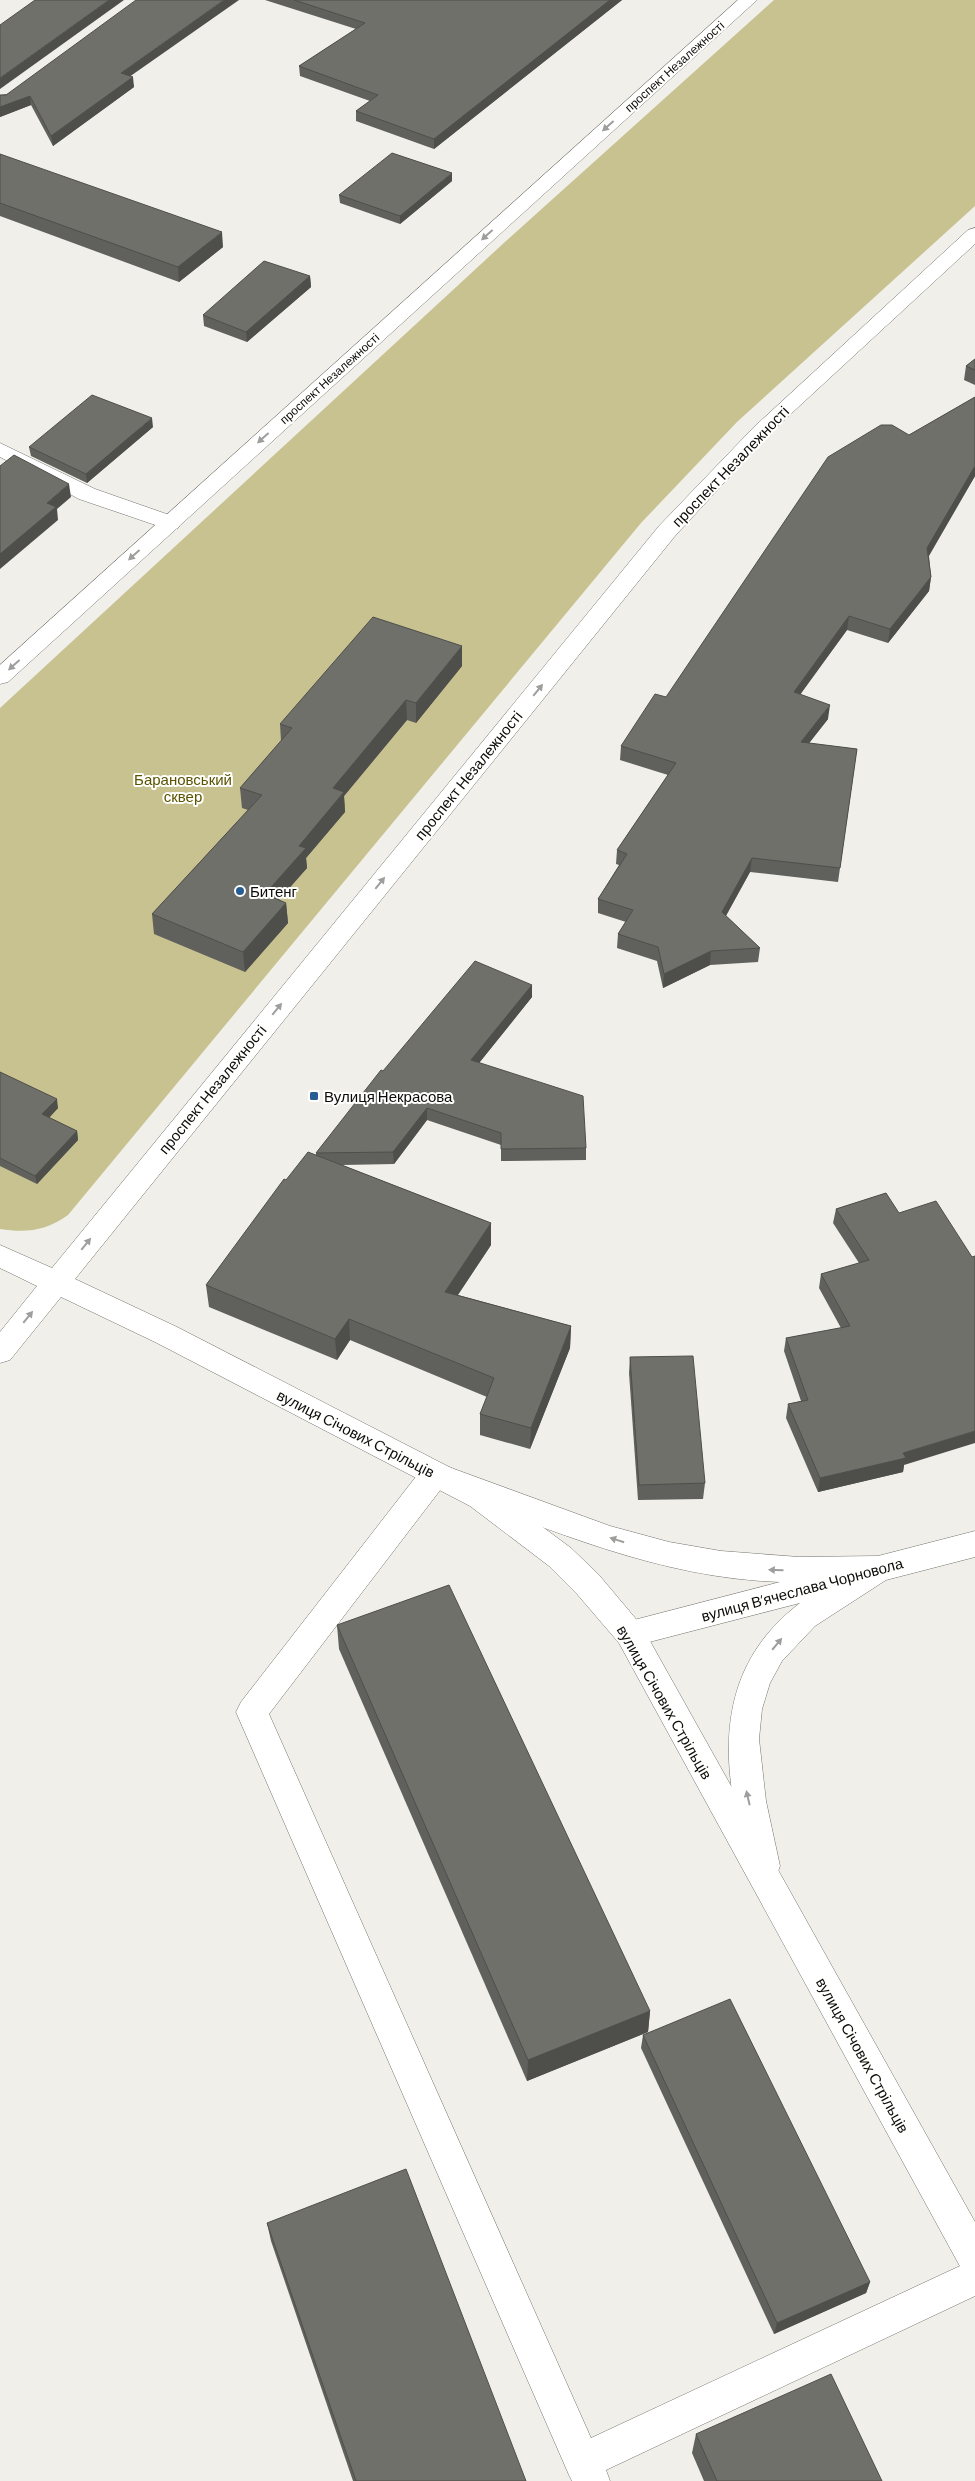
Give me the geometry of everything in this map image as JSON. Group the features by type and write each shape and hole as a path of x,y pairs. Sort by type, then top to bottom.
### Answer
{"main road":[{"name":"проспект Незалежності","path":"0,677 748,0"},
{"name":"проспект Незалежності","path":"0,1352 667,531 761,432 975,234"},
{"path":"0,449 87,494 170,523"},
{"name":"вулиця Січових Стрільців","path":"0,1256 167,1335 480,1498 522,1526 561,1558 597,1595 630,1634 975,2257"},
{"path":"877,1569 764,1569 668,1555 574,1526 435,1474 252,1712 587,2472 975,2278"},
{"name":"вулиця Вʼячеслава Чорновола","path":"630,1634 975,1544"},
{"path":"767,1880 746,1788 742,1727 748,1698 759,1671 775,1646 795,1625 821,1605 877,1569"}],"green space":[{"name":"Барановський сквер","path":"774,0 975,0 975,206 737,422 641,523 68,1215 44,1228 36,1230 0,1229 0,708 506,241"}],"building":[{"path":"35,0 109,0 0,78 0,25"},
{"path":"136,0 224,0 121,73 133,77 51,136 30,96 0,107 0,95 6,95"},
{"path":"294,0 610,0 434,139 356,111 378,95 299,66 365,23"},
{"path":"392,153 452,173 400,216 339,195"},
{"path":"0,154 222,232 178,267 0,203"},
{"path":"264,261 310,276 246,332 203,315"},
{"path":"975,359 975,370 966,366"},
{"path":"92,395 152,418 86,474 29,447"},
{"path":"975,397 975,466 927,548 931,577 890,629 849,616 794,692 830,705 801,742 857,749 840,868 752,858 722,912 760,948 711,951 664,974 658,947 618,934 633,910 598,899 627,854 617,850 676,763 621,746 655,694 666,697 828,457 881,425 892,425 909,435"},
{"path":"14,455 69,484 47,503 56,507 0,554 0,466"},
{"path":"373,617 462,646 416,703 406,700 333,788 344,792 299,846 306,848 265,894 286,903 243,952 152,914 262,795 240,788 292,728 280,724"},
{"path":"475,961 532,985 471,1060 583,1096 586,1148 501,1149 501,1133 427,1108 393,1152 316,1153 381,1070 383,1071"},
{"path":"0,1072 57,1099 42,1114 77,1131 35,1176 0,1158"},
{"path":"308,1152 491,1223 445,1292 571,1326 531,1428 480,1414 494,1378 349,1319 335,1339 206,1285 284,1179 286,1180"},
{"path":"886,1193 899,1213 936,1201 972,1257 975,1256 975,1431 903,1453 906,1458 820,1478 788,1404 808,1400 786,1338 850,1326 821,1274 869,1260 836,1209"},
{"path":"693,1356 705,1483 639,1485 630,1357"},
{"path":"449,1585 650,2011 528,2060 337,1625"},
{"path":"730,1999 870,2282 777,2323 643,2035"},
{"path":"406,2169 526,2481 356,2481 267,2223"},
{"path":"831,2374 882,2481 717,2481 696,2434"}],"place":[{"name":"Битенг","path":"240,891"},
{"name":"Вулиця Некрасова","path":"314,1096"}]}
